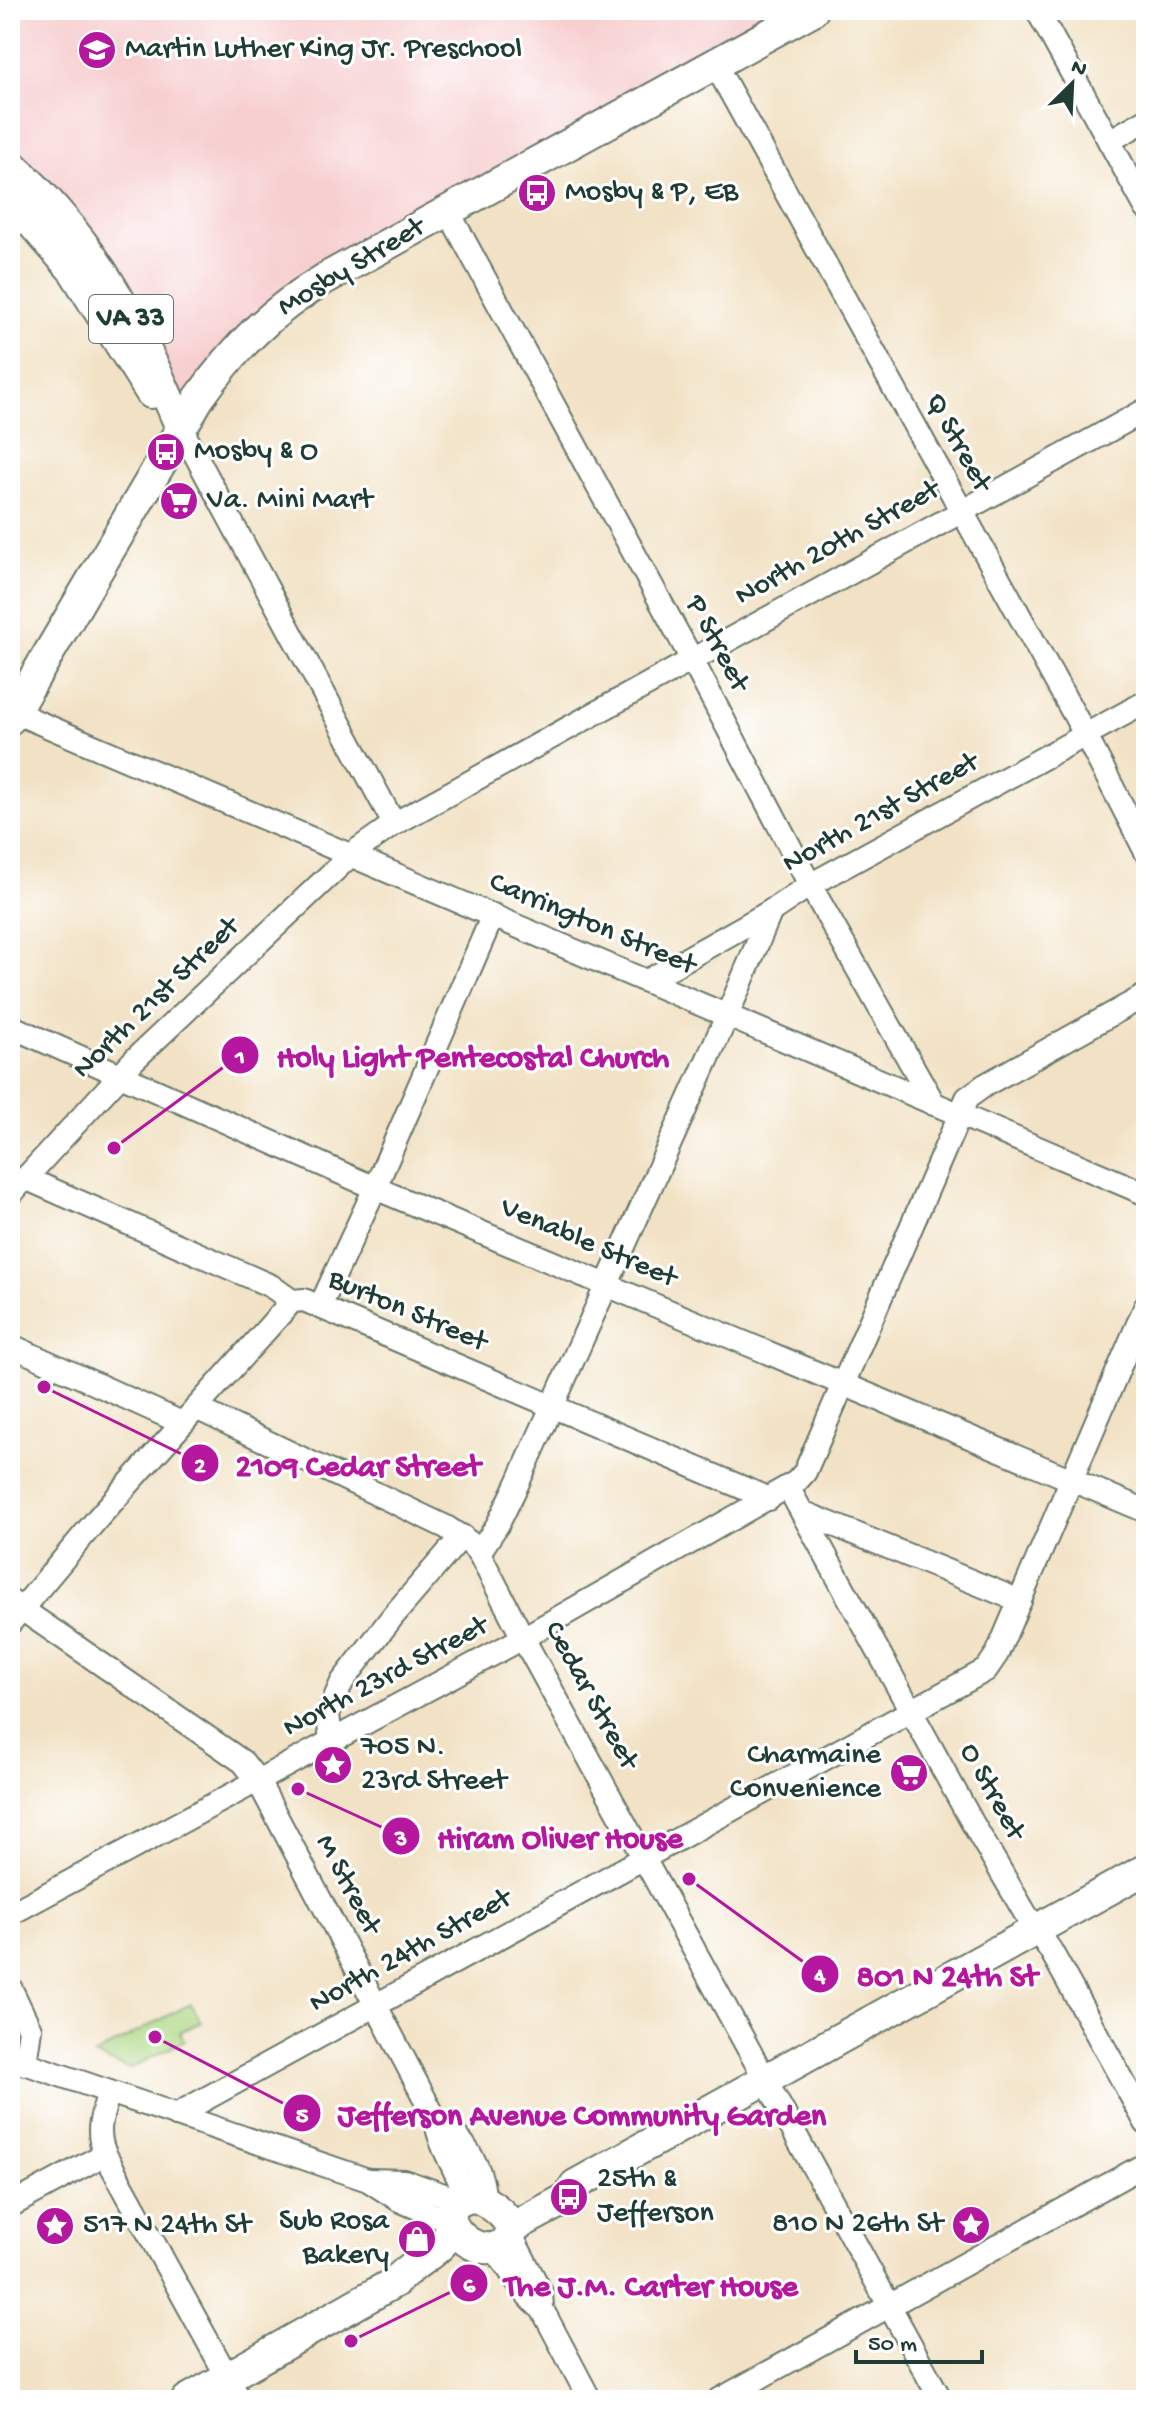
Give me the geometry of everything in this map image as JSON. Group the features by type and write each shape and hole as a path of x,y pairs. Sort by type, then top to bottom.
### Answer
{"main road":[{"name":"Mosby Street","path":"12,716 181,428 236,349 277,309 326,278 813,10"},
{"name":"VA 33","path":"10,164 56,228"},
{"name":"VA 33","path":"10,198 56,228 99,264 155,366 181,428"},
{"path":"187,2400 234,2388 480,2222 516,2208 561,2183 575,2185 1146,1869"}],"street":[{"path":"1037,10 1146,208"},
{"name":"Q Street","path":"715,64 1086,736 1146,852"},
{"path":"1109,141 1146,120"},
{"name":"P Street","path":"448,211 691,658 810,885 934,1104"},
{"name":"North 20th Street","path":"353,853 394,824 691,658 1146,410"},
{"path":"181,428 394,824"},
{"name":"North 21st Street","path":"647,981 771,911 810,885 1146,702"},
{"name":"Carrington Street","path":"12,716 353,853 1146,1194"},
{"name":"North 21st Street","path":"10,1195 119,1075 353,853"},
{"path":"479,1553 503,1514 552,1407 771,911"},
{"path":"320,1307 493,915"},
{"path":"778,1493 805,1472 967,1098 1146,995"},
{"name":"Venable Street","path":"10,1026 375,1188 1146,1511"},
{"name":"Burton Street","path":"25,1178 271,1286 292,1301 304,1300 552,1407 778,1493"},
{"path":"14,1611 292,1301"},
{"name":"North 24th Street","path":"176,2115 986,1670 997,1654 1146,1305"},
{"name":"Cedar Street","path":"10,1345 189,1416 462,1536 479,1553 941,2400"},
{"name":"O Street","path":"778,1493 802,1512 972,1822 1051,1951 1146,2123"},
{"name":"North 23rd Street","path":"10,1914 523,1638 778,1493"},
{"path":"802,1512 1020,1601"},
{"path":"331,1742 328,1714 342,1682 393,1616 462,1536"},
{"name":"M Street","path":"14,1611 243,1762 258,1781 436,2120 455,2131 477,2168 484,2186 480,2222 529,2299 542,2309 590,2400"},
{"path":"10,1987 30,2029 18,2061 368,2180 404,2181 480,2222"},
{"path":"109,2092 99,2127 100,2144 234,2388"},
{"path":"10,2206 105,2154"},
{"path":"719,2400 1146,2164"}],"shaded area":[{"path":"10,10 811,10 318,282 181,428 10,164"}],"green space":[{"path":"190,2004 201,2022 180,2032 184,2041 129,2069 94,2055"}],"place":[{"name":"Martin Luther King Jr. Preschool","path":"97,50"},
{"name":"Mosby & P, EB","path":"537,193"},
{"name":"Mosby & O","path":"166,452"},
{"name":"Va. Mini Mart","path":"179,501"},
{"name":"Holy Light Pentecostal Church","path":"114,1148"},
{"name":"2109 Cedar Street","path":"44,1387"},
{"name":"705 N. 23rd Street","path":"333,1765"},
{"name":"Charmaine Convenience","path":"909,1773"},
{"name":"Hiram Oliver House","path":"298,1789"},
{"name":"801 N 24th St","path":"689,1879"},
{"name":"Jefferson Avenue Community Garden","path":"155,2037"},
{"name":"25th & Jefferson","path":"569,2197"},
{"name":"810 N 26th St","path":"971,2225"},
{"name":"517 N 24th St","path":"55,2226"},
{"name":"Sub Rosa Bakery","path":"417,2239"},
{"name":"The J.M. Carter House","path":"351,2341"}]}
